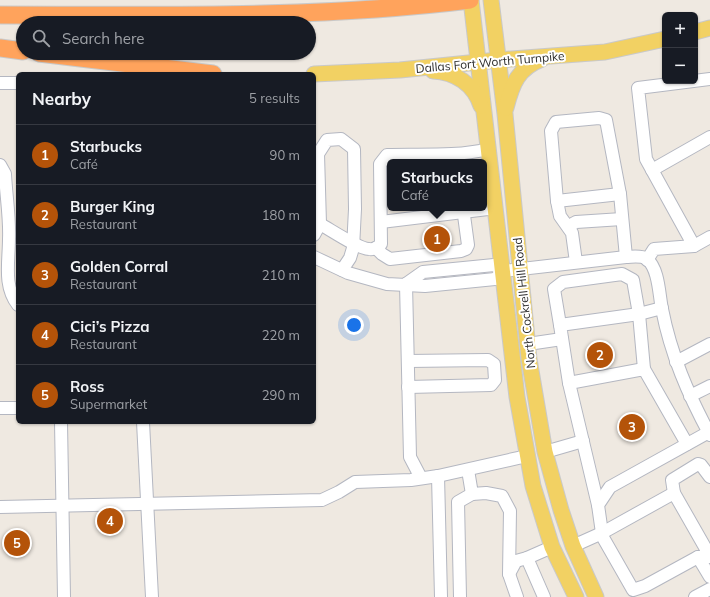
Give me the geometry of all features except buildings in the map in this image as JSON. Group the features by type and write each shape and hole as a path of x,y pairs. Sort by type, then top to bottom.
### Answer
{"highway":[{"path":"0,15 235,15 312,13 470,0"},
{"path":"0,48 16,50"},
{"path":"96,60 196,72"}],"main road":[{"name":"North Cockrell Hill Road","path":"470,0 479,62 517,397 527,456 533,486 552,546 576,597"},
{"name":"North Cockrell Hill Road","path":"491,0 528,344 545,452 557,498 574,546 596,597"},
{"path":"698,31 710,28"},
{"name":"Dallas Fort Worth Turnpike","path":"316,74 408,69 498,60 605,52 662,40"},
{"path":"504,114 511,90 523,70 533,62 548,56"},
{"path":"408,69 444,72 458,77 470,86 479,100 485,118"},
{"path":"527,456 545,452"}],"street":[{"path":"694,246 646,159 638,88 710,80"},
{"path":"0,83 16,83"},
{"path":"576,262 572,233 560,216 557,201 551,131 556,122 600,118 606,120 620,194 626,257"},
{"path":"652,170 710,137"},
{"path":"316,231 320,224 318,154 327,140 341,139 354,149 353,243 350,258 342,270"},
{"path":"320,224 368,250 376,248 381,244 380,164 387,155 398,158 457,158 489,149"},
{"path":"0,165 5,174 14,239 7,267 9,289 16,301"},
{"path":"557,201 620,194"},
{"path":"487,209 496,208"},
{"path":"381,222 398,214 448,211"},
{"path":"376,248 390,259 460,252 466,250 468,245 464,211"},
{"path":"568,226 576,222 622,219"},
{"path":"647,260 654,249 694,246 710,237"},
{"path":"316,258 342,270 387,284 425,286 495,279 503,271 576,262 626,257 641,257 647,260 656,276 662,308 676,362 690,396 709,433 610,487 598,505"},
{"path":"687,444 644,369 639,314 633,280 622,274 563,282 554,289 569,383 598,505 602,533 633,590 645,586 706,557"},
{"path":"406,284 410,457 421,478"},
{"path":"560,325 639,314 662,308"},
{"path":"528,344 562,339"},
{"path":"676,362 710,344"},
{"path":"408,361 488,360 494,364 495,380 491,384 408,387"},
{"path":"569,383 644,369"},
{"path":"690,396 710,386"},
{"path":"0,408 16,408"},
{"path":"61,424 64,597"},
{"path":"143,424 152,597"},
{"path":"545,452 583,441"},
{"path":"0,507 322,500 355,482 438,476 527,456"},
{"path":"710,477 702,465 698,464 672,480 674,493 706,557 710,578"},
{"path":"468,470 472,494"},
{"path":"438,476 441,597"},
{"path":"460,597 458,502 472,494 486,493 502,496 510,511 509,574 517,597"},
{"path":"574,546 602,533 674,493"},
{"path":"509,574 516,562 552,546"},
{"path":"527,558 544,597"},
{"path":"695,597 710,589"}],"place":[{"name":"Starbucks","path":"437,239"},
{"name":"Burger King","path":"600,355"},
{"name":"Golden Corral","path":"632,427"},
{"name":"Cici’s Pizza","path":"110,521"},
{"name":"Ross","path":"17,543"}]}
